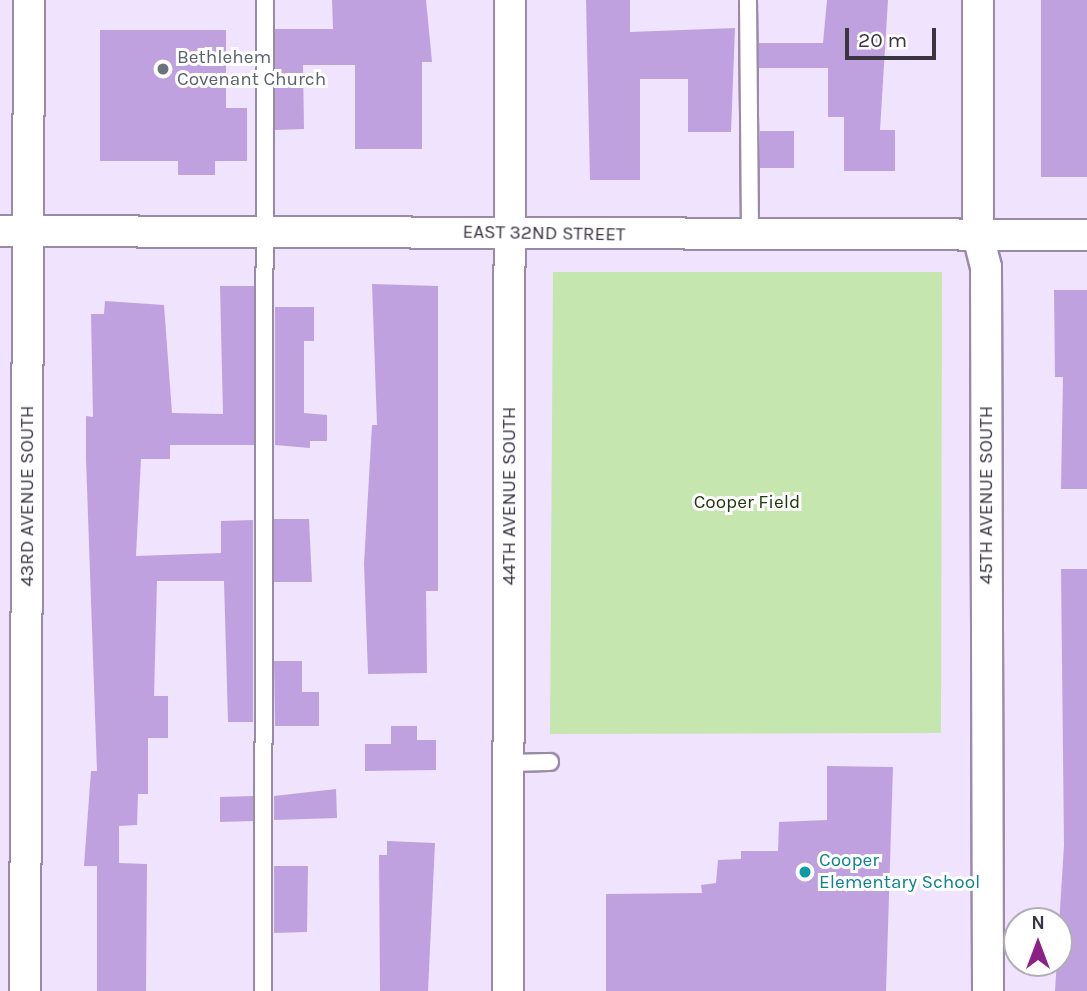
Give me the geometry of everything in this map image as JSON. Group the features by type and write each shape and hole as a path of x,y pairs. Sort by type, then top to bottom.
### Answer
{"street":[{"name":"43RD AVENUE SOUTH","path":"26,991 29,0"},
{"name":"44TH AVENUE SOUTH","path":"508,991 510,0"},
{"name":"45TH AVENUE SOUTH","path":"978,0 978,235 986,267 988,991"},
{"name":"EAST 32ND STREET","path":"0,231 750,236 1087,235"}],"lane":[{"path":"263,991 265,0"},
{"path":"748,0 750,236"},
{"path":"509,762 550,762"}],"green space":[{"name":"Cooper Field","path":"553,272 942,272 941,733 550,734"}],"building":[{"path":"332,0 426,0 432,62 422,62 422,149 355,149 355,65 303,65 304,129 275,130 275,29 333,29"},
{"path":"586,0 630,0 630,32 735,28 731,132 688,132 688,79 640,79 640,180 590,180"},
{"path":"827,0 888,0 880,130 895,130 895,171 844,171 844,117 828,117 828,68 759,68 759,43 823,43"},
{"path":"1041,0 1087,0 1087,177 1041,177"},
{"name":"Bethlehem Covenant Church","path":"100,30 226,30 226,108 247,108 247,161 215,161 215,175 178,175 178,161 100,161"},
{"path":"760,131 794,131 794,168 760,168"},
{"path":"372,284 438,286 438,591 426,591 427,673 368,674 364,564 372,425 377,425"},
{"path":"220,286 254,286 254,445 170,445 170,459 141,459 136,556 221,553 221,521 253,520 253,722 228,722 224,581 157,581 154,696 168,696 168,738 148,738 148,794 138,794 137,825 119,826 119,863 147,864 146,991 97,991 97,866 84,866 91,771 97,771 86,459 86,416 93,417 91,314 104,314 105,301 164,305 172,413 223,414"},
{"path":"1054,290 1087,290 1087,489 1061,489 1063,377 1055,377"},
{"path":"275,307 314,307 314,341 304,341 304,413 327,415 327,441 310,441 310,448 275,445"},
{"path":"274,519 309,519 312,582 274,582"},
{"path":"1061,569 1087,569 1087,991 1055,991 1056,977 1073,977 1073,907 1060,907 1064,845"},
{"path":"274,661 302,661 302,692 319,692 319,726 275,726"},
{"path":"391,726 417,726 417,740 436,740 436,770 365,771 365,744 391,744"},
{"name":"Cooper Elementary School","path":"827,766 893,767 886,991 606,991 606,894 702,893 701,885 716,883 718,860 741,859 741,851 778,851 779,822 827,820"},
{"path":"336,789 337,818 274,820 274,796"},
{"path":"253,796 253,821 220,822 220,797"},
{"path":"387,841 435,843 428,991 380,991 379,855 387,855"},
{"path":"274,866 308,866 307,932 274,933"}],"place":[{"name":"Bethlehem Covenant Church","path":"163,69"},
{"name":"Cooper Elementary School","path":"805,872"}]}
